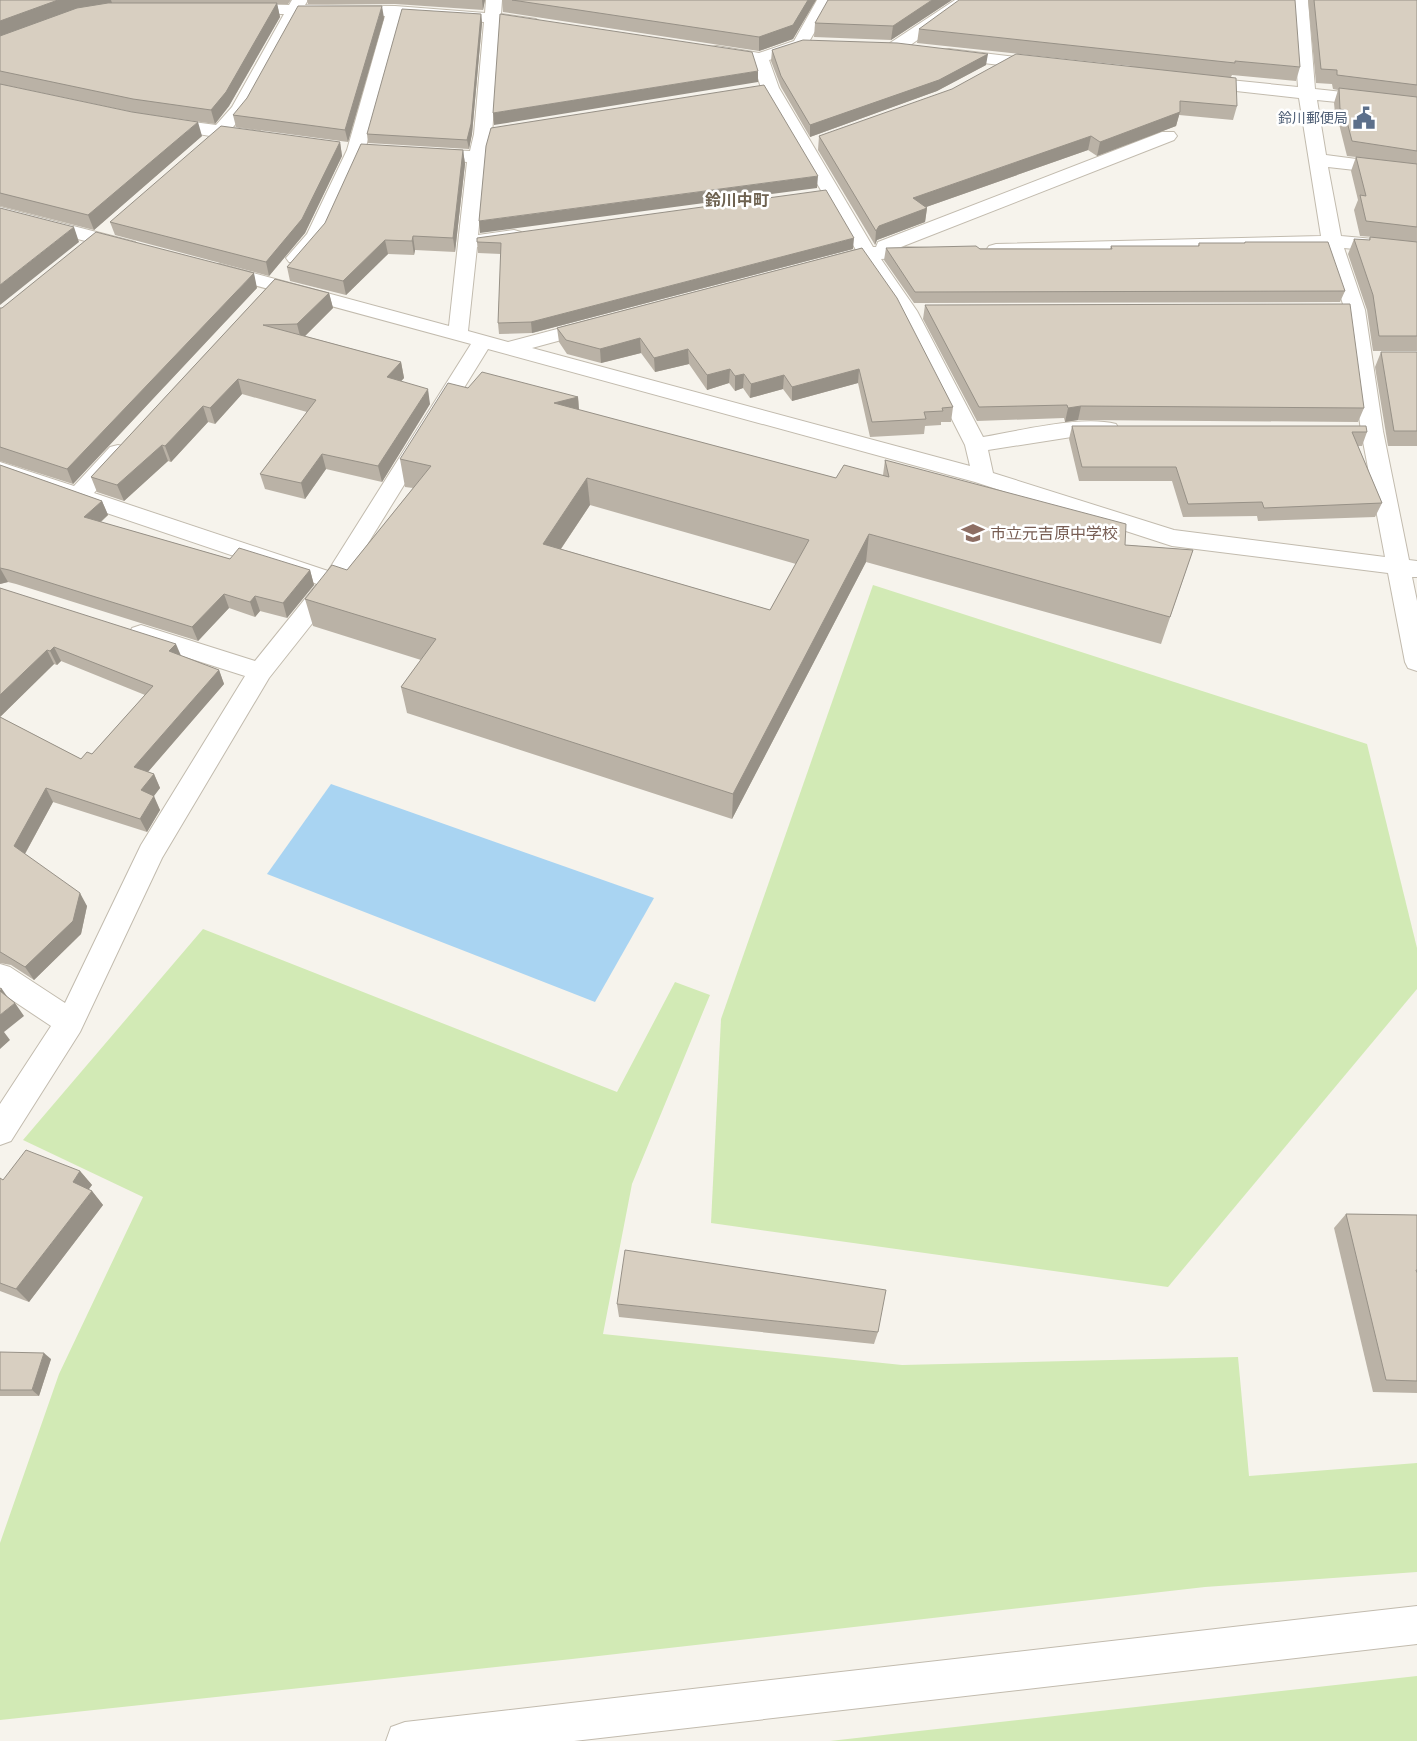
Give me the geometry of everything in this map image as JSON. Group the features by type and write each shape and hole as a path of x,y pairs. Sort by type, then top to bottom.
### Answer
{"street":[{"path":"800,44 825,0"},
{"path":"896,47 966,0"},
{"path":"1300,0 1307,94 1345,310 1372,359 1362,430 1409,569 1417,662"},
{"path":"228,9 298,5 395,11 492,8 549,26"},
{"path":"200,149 222,130 239,109 298,5"},
{"path":"458,333 477,157 483,134 492,8"},
{"path":"260,299 316,236 356,149 395,11"},
{"path":"702,49 760,58 800,44 819,45"},
{"path":"877,46 1060,67"},
{"path":"760,58 760,90 805,146 867,253 907,311 976,446 983,477"},
{"path":"986,75 1010,61"},
{"path":"1188,81 1417,104"},
{"path":"146,121 270,137"},
{"path":"483,134 502,131"},
{"path":"810,268 867,253 1168,136"},
{"path":"805,146 823,139"},
{"path":"412,153 477,157"},
{"path":"1318,160 1417,172"},
{"path":"812,195 832,193"},
{"path":"0,212 144,250"},
{"path":"468,242 527,234"},
{"path":"976,250 1332,241 1417,249"},
{"path":"867,253 946,251"},
{"path":"200,265 458,333 507,348 983,477 1172,538 1409,569"},
{"path":"907,311 927,311"},
{"path":"507,348 611,321"},
{"path":"0,1131 70,1022 151,853 260,672 333,581 483,341"},
{"path":"976,446 1078,429 1127,429"},
{"path":"79,495 132,437"},
{"path":"0,468 333,581"},
{"path":"120,627 260,672"},
{"path":"0,976 70,1022"},
{"path":"405,1741 1417,1625"}],"green space":[{"path":"873,585 1367,744 1417,948 1417,989 1168,1287 711,1223 721,1019"},
{"path":"203,929 617,1092 675,982 710,995 632,1184 603,1334 902,1365 1238,1357 1249,1476 1417,1463 1417,1572 1205,1587 572,1659 0,1720 0,1543 59,1374 143,1197 23,1140"},
{"path":"1417,1676 1417,1741 830,1741 892,1734"}],"water":[{"path":"331,784 654,898 595,1002 267,874"}],"building":[{"path":"0,0 58,0 0,21"},
{"path":"512,0 808,0 793,25 759,37"},
{"path":"828,0 932,0 893,26 815,23"},
{"path":"959,0 1295,0 1300,67 1235,61 1235,63 919,29"},
{"path":"1314,0 1417,0 1417,85 1337,75 1337,70 1321,69"},
{"path":"108,3 277,3 226,92 211,110 133,99 0,71 0,36 77,8"},
{"path":"298,6 382,6 345,130 233,115 247,98"},
{"path":"402,9 481,14 471,124 467,140 367,134"},
{"path":"500,14 752,52 758,71 493,113"},
{"path":"803,40 897,43 988,54 939,80 810,125 781,76 772,50"},
{"path":"1016,54 1236,78 1237,106 1180,101 1180,112 1100,142 1091,136 913,198 927,208 879,226 876,231 819,136 952,89"},
{"path":"0,84 132,112 198,122 88,215 0,193"},
{"path":"764,85 818,176 479,221 486,146 491,128"},
{"path":"1339,88 1417,97 1417,151 1352,141 1344,110 1340,109"},
{"path":"221,126 340,142 302,219 266,262 110,222"},
{"path":"361,144 463,150 453,238 413,236 412,241 385,240 343,281 287,267 325,223"},
{"path":"1356,157 1417,164 1417,227 1366,221 1360,195 1366,196"},
{"path":"826,190 854,238 531,322 498,323 501,243 477,242 477,238"},
{"path":"0,208 74,227 0,285"},
{"path":"96,232 254,273 67,469 0,447 0,308"},
{"path":"1370,237 1417,242 1417,336 1379,336 1373,295 1354,239 1370,240"},
{"path":"1328,242 1345,291 915,292 886,248 976,246 980,249 1112,249 1111,246 1199,246 1199,243"},
{"path":"862,248 897,298 953,407 942,408 943,411 924,412 926,419 872,422 859,369 792,387 784,375 751,384 744,374 735,376 730,369 707,375 688,349 654,358 640,338 600,349 566,340 557,328"},
{"path":"275,279 329,293 297,324 263,325 401,362 387,377 428,389 378,466 322,454 301,483 260,474 316,400 238,379 210,408 203,406 165,446 162,445 117,485 91,477"},
{"path":"1350,304 1364,408 1081,406 1068,408 1067,405 979,407 925,305"},
{"path":"1381,352 1417,352 1417,431 1394,431"},
{"path":"482,372 578,397 554,403 836,478 844,465 889,477 885,460 1126,524 1125,545 1193,550 1170,617 869,534 733,794 401,687 436,639 305,599 332,565 347,570 431,466 400,459 448,383 468,388","holes":["587,478 809,540 770,610 543,544"]},
{"path":"1072,426 1366,426 1367,432 1352,432 1382,503 1264,508 1262,502 1188,504 1176,467 1082,467"},
{"path":"0,465 102,501 84,517 230,559 239,548 310,570 283,603 255,596 250,602 224,594 192,627 0,568"},
{"path":"0,588 176,644 169,651 219,670 134,767 154,774 141,790 154,796 140,819 46,788 14,846 80,893 73,921 25,967 0,952 0,717 81,759 87,752 92,754 153,686 54,647 50,651 47,650 0,695"},
{"path":"0,991 15,1003 0,1015"},
{"path":"26,1150 80,1171 73,1182 92,1191 16,1289 0,1283 0,1178 3,1180"},
{"path":"1346,1214 1417,1215 1417,1381 1386,1380"},
{"path":"625,1250 886,1290 878,1332 617,1304"},
{"path":"0,1352 44,1353 32,1390 0,1390"}],"place":[{"name":"鈴川郵便局","path":"1364,118"},
{"name":"市立元吉原中学校","path":"973,533"}],"district":[{"name":"鈴川中町","path":"737,200"}]}
